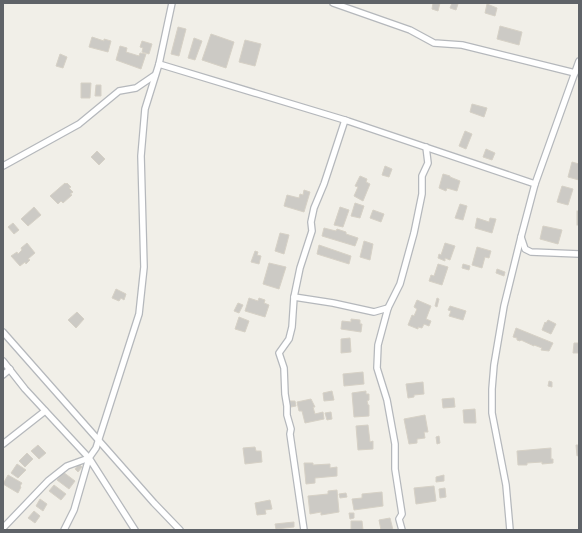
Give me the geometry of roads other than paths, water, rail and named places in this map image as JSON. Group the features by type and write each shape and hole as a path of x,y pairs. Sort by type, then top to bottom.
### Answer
{"street":[{"path":"64,530 74,510 89,458 96,448 139,314 144,267 141,156 145,109 159,64 172,3"},
{"path":"333,3 410,30 434,43 462,45 575,73"},
{"path":"510,530 506,485 492,413 494,364 504,306 535,184 579,61"},
{"path":"159,64 346,120 535,184"},
{"path":"3,166 79,124 119,91 136,88 156,75"},
{"path":"304,530 290,434 291,429 287,415 284,368 279,353 288,339 292,327 294,297 300,268 312,231 311,222 314,208 346,120"},
{"path":"402,530 399,519 402,514 395,469 395,444 387,400 377,368 378,345 388,308 400,284 414,233 422,194 422,176 428,163 426,147"},
{"path":"521,237 525,249 531,252 579,254"},
{"path":"294,297 333,303 374,312 388,308"},
{"path":"3,332 180,530"},
{"path":"3,361 25,389 89,458 135,530"},
{"path":"3,375 10,369"},
{"path":"3,444 46,411"},
{"path":"3,528 48,481 67,466 89,458"}]}
